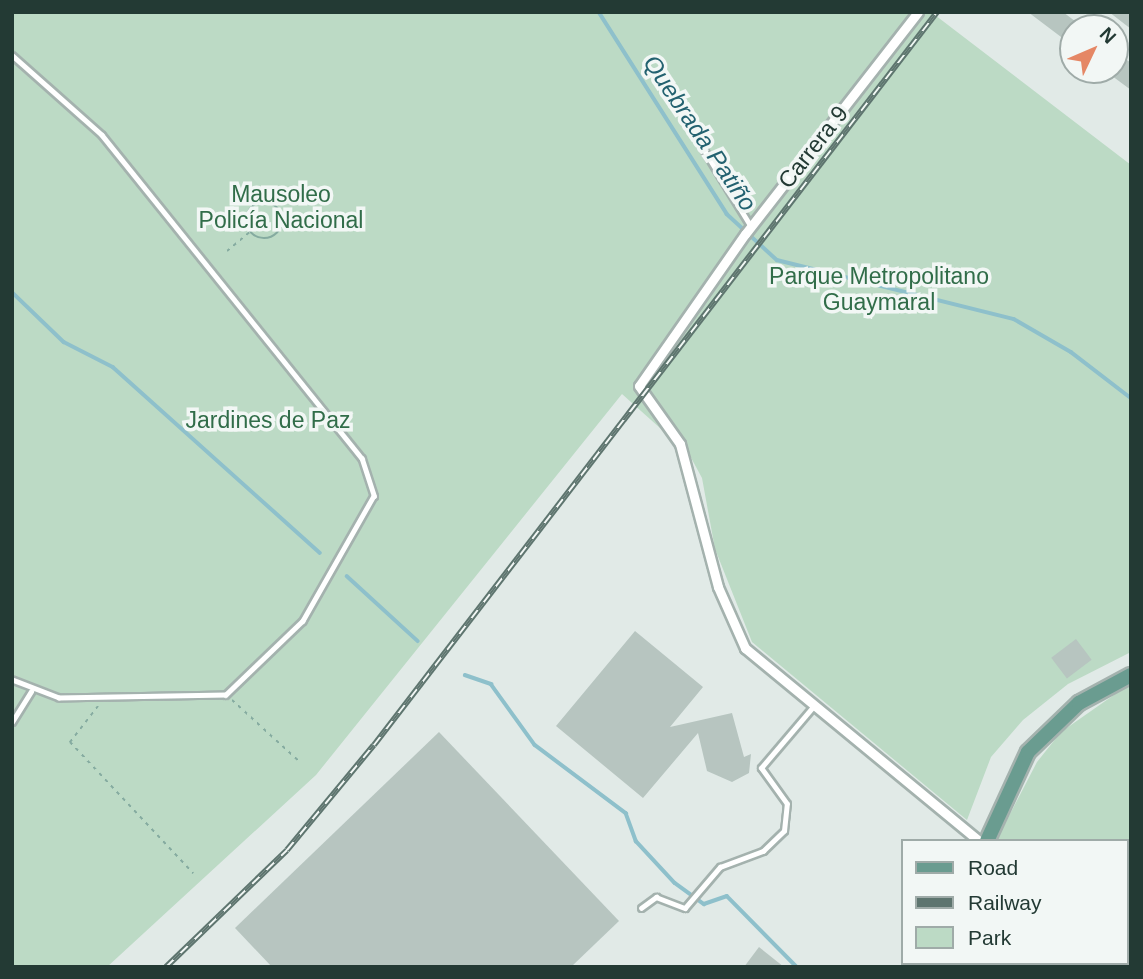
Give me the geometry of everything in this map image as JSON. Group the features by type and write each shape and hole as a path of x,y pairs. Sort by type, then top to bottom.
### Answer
{"main road":[{"path":"988,839 1028,752 1079,703 1131,675"}],"street":[{"name":"Carrera 9","path":"813,706 773,678 735,630 680,444 639,386 751,226 918,12"},
{"path":"813,706 977,839"}],"lane":[{"path":"12,55 102,135 373,480 374,496 303,621 226,695 104,698 31,692 12,680"},
{"path":"689,125 751,226"},
{"path":"12,722 31,692"},
{"path":"641,908 656,897 685,908 720,867 763,851 784,831 788,804 761,768 813,706"}],"path":[{"path":"255,205 277,208 282,218 276,233 266,238 251,231 247,220 255,205"},
{"path":"228,251 251,231"},
{"path":"226,695 300,761"},
{"path":"104,698 69,742 193,873"}],"green space":[{"path":"12,12 931,12 1131,165 1131,652 1068,684 1023,720 991,757 967,820 752,642 715,549 702,478 689,454 622,394 316,775 107,967 12,967"},
{"path":"1131,683 1131,967 972,967 1129,965 1129,839 997,839 1037,762 1061,732"}],"building":[{"path":"1028,12 1063,12 1066,14 1059,14 1059,35"},
{"path":"1109,12 1131,12 1131,29 1129,14"},
{"path":"1129,62 1131,63 1131,90 1123,84 1129,84"},
{"path":"635,631 703,687 670,727 732,713 744,757 751,754 749,773 732,782 707,771 698,733 643,798 556,726"},
{"path":"1076,639 1092,660 1067,678 1051,658"},
{"path":"439,732 619,921 571,967 272,967 235,928"},
{"path":"759,947 784,967 744,967"}],"waterway":[{"name":"Quebrada Patiño","path":"599,12 727,214 777,260 1014,319 1071,352 1131,398"},
{"path":"12,292 64,342 113,367 320,553"},
{"path":"347,576 418,641"},
{"path":"465,675 491,684 535,745 626,813 636,841 675,883 704,904 727,896 797,967"}],"railway":[{"path":"166,967 287,850 374,745 937,12"}],"park label":[{"name":"Mausoleo Policía Nacional","path":"281,207"},
{"name":"Parque Metropolitano Guaymaral","path":"879,289"},
{"name":"Jardines de Paz","path":"268,420"}]}
